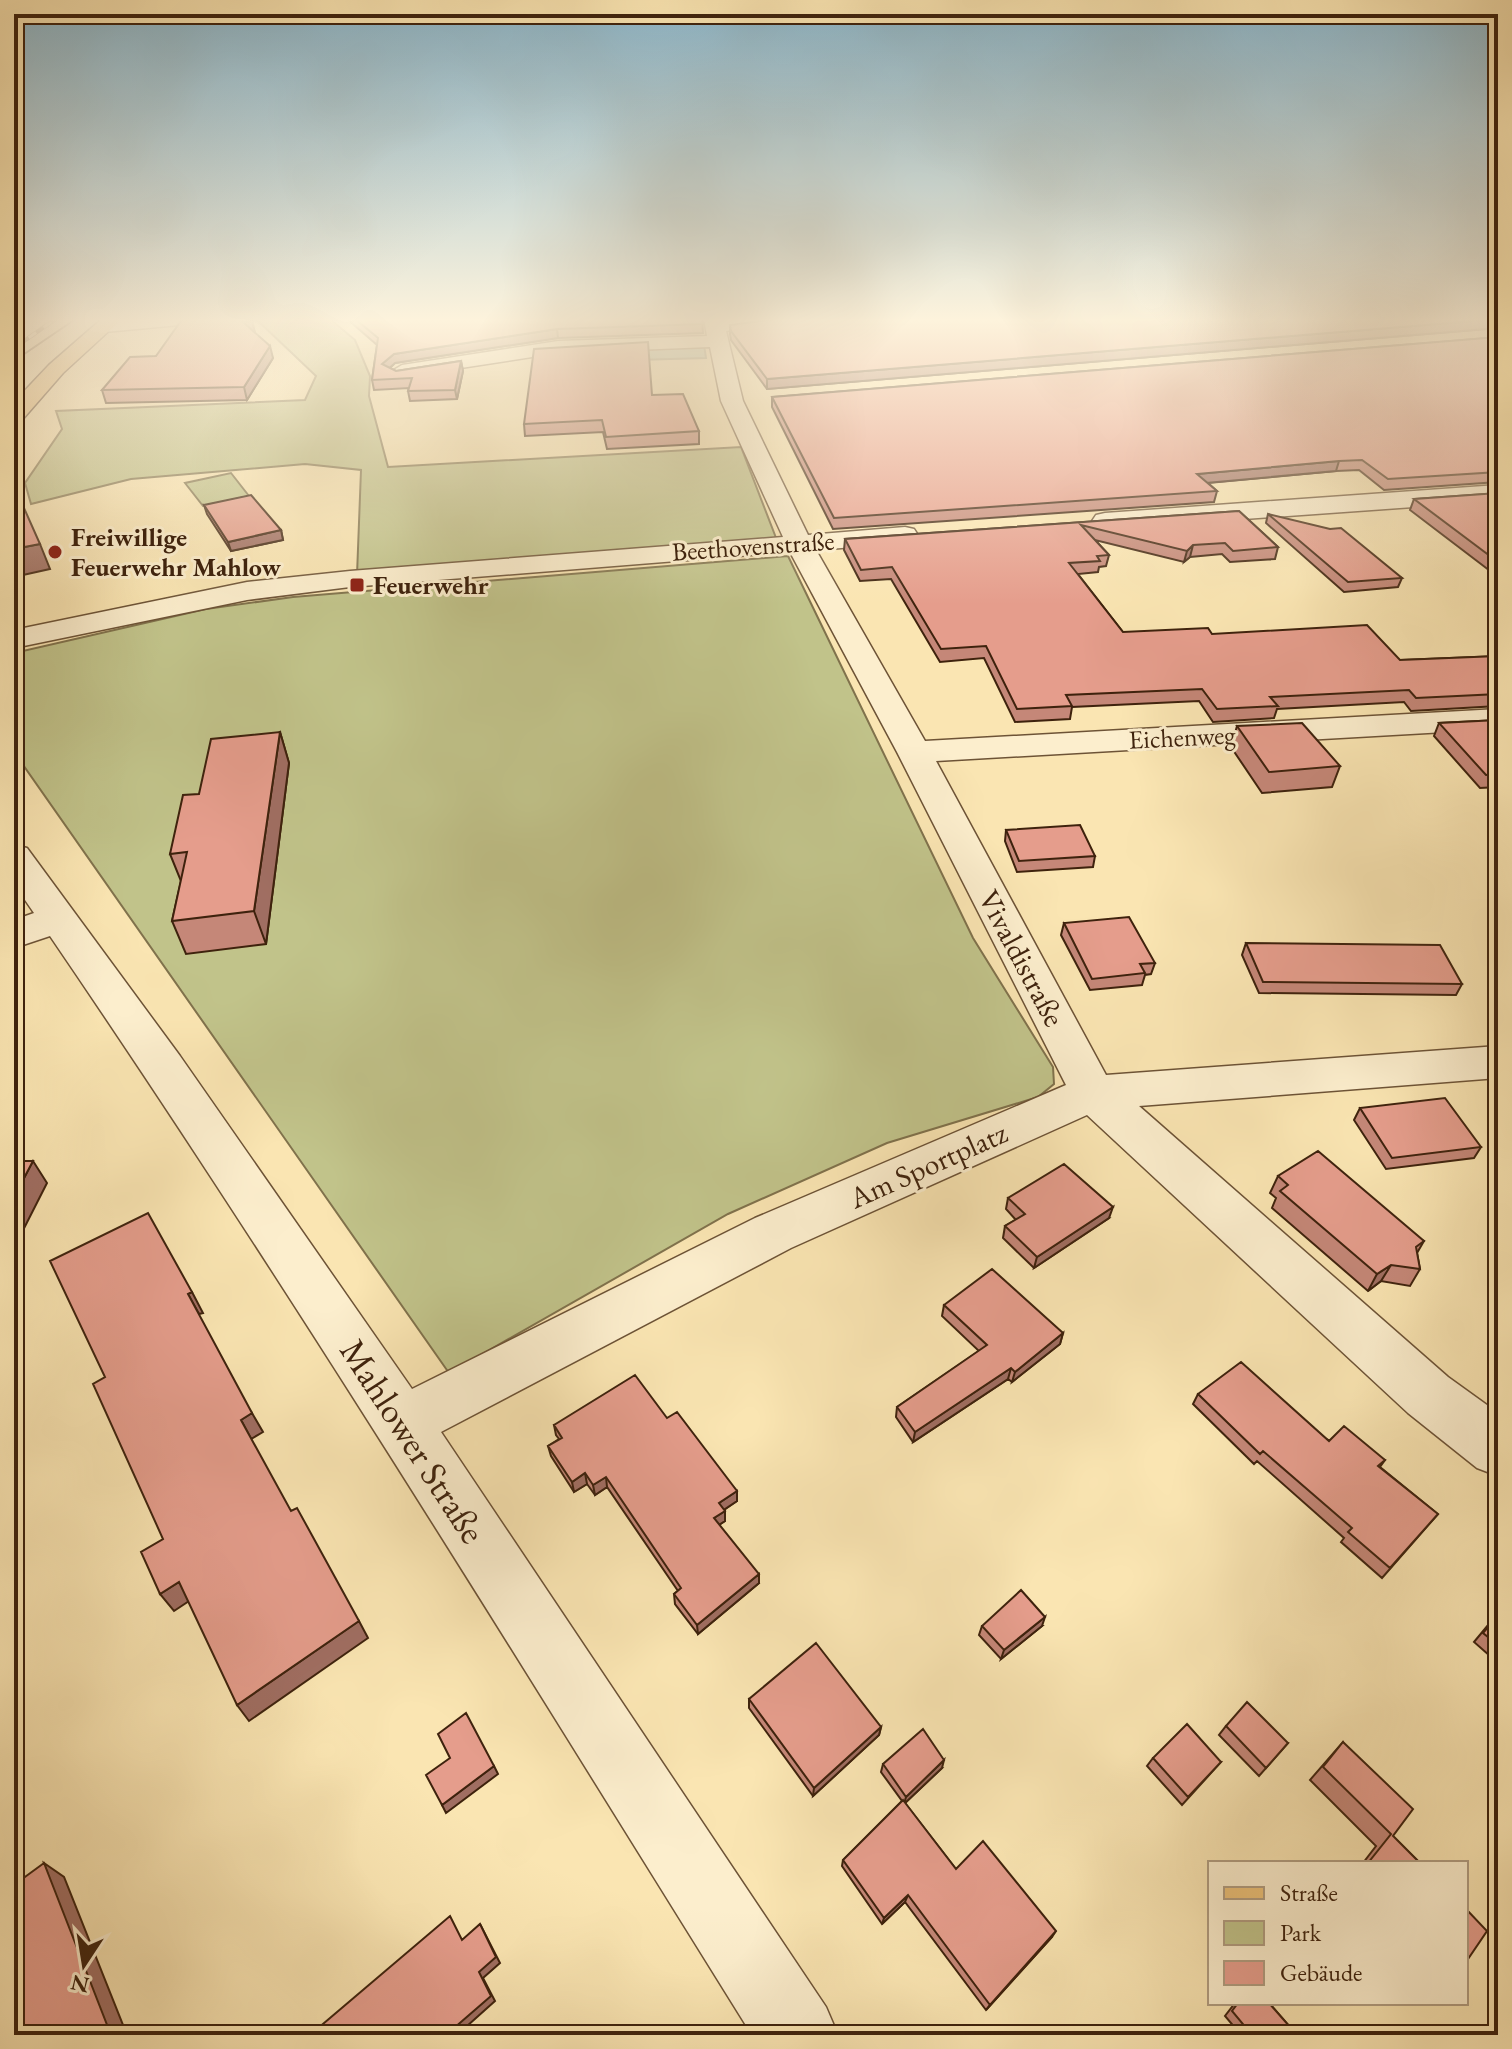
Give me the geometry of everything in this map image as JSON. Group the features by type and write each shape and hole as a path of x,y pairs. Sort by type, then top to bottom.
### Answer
{"street":[{"name":"Vivaldistraße","path":"745,414 799,543 914,752 1093,1093 1428,1395 1498,1448"},
{"path":"1085,522 1498,493"},
{"name":"Beethovenstraße","path":"14,639 190,600 261,589 926,534"},
{"name":"Eichenweg","path":"914,752 1498,719"},
{"name":"Mahlower Straße","path":"14,856 35,927 164,1068 402,1423 798,2035"},
{"name":"Am Sportplatz","path":"402,1423 773,1233 1093,1093 1498,1062"}],"green space":[{"path":"57,414 374,414 388,467 741,447 778,543 357,575 361,470 305,464 131,479 31,504 25,483 62,429"},
{"path":"231,473 249,496 203,506 185,483"},
{"path":"788,556 973,938 1053,1067 1054,1084 1038,1097 887,1143 728,1214 449,1373 14,752 14,653 206,609 293,597"}],"building":[{"path":"525,414 691,414 699,431 606,437 602,420 524,424"},
{"path":"781,414 1498,414 1498,472 1388,479 1362,460 1339,461 1197,474 1217,491 834,518"},
{"path":"16,490 40,544 14,549"},
{"path":"1498,493 1498,562 1414,499"},
{"path":"251,495 281,530 228,542 204,505"},
{"path":"1239,511 1278,547 1233,551 1225,543 1193,545 1187,551 1081,525 1109,555 1097,556 1100,561 1069,563 1123,632 1208,628 1212,634 1367,625 1400,660 1498,656 1498,694 1416,698 1409,690 1270,697 1278,706 1217,709 1202,689 1066,695 1072,706 1017,709 986,646 941,649 892,567 861,570 845,539"},
{"path":"1268,514 1330,529 1341,528 1402,578 1348,582"},
{"path":"1498,720 1498,774 1486,775 1439,723"},
{"path":"1302,723 1340,766 1269,772 1237,726"},
{"path":"280,732 254,911 172,921 187,852 170,854 183,795 199,794 211,739"},
{"path":"1080,825 1095,856 1019,861 1006,830"},
{"path":"1129,917 1155,963 1140,964 1145,973 1092,979 1064,923"},
{"path":"1246,943 1440,945 1462,984 1263,982"},
{"path":"1445,1098 1481,1147 1392,1158 1360,1108"},
{"path":"1318,1151 1424,1241 1416,1247 1420,1269 1391,1265 1377,1274 1280,1191 1288,1185 1278,1176"},
{"path":"14,1161 33,1161 14,1197"},
{"path":"1064,1164 1113,1207 1037,1257 1005,1226 1025,1214 1008,1198"},
{"path":"148,1213 192,1292 188,1294 252,1413 241,1420 291,1511 297,1508 359,1621 237,1705 179,1582 160,1594 141,1552 163,1539 93,1384 105,1377 50,1261"},
{"path":"992,1269 1063,1333 1015,1372 1011,1368 915,1432 897,1407 987,1345 944,1305"},
{"path":"1241,1362 1329,1441 1344,1426 1385,1460 1378,1466 1438,1514 1390,1568 1348,1532 1352,1528 1263,1451 1260,1454 1198,1394"},
{"path":"635,1375 667,1418 677,1412 737,1491 719,1503 725,1511 714,1518 759,1574 697,1625 674,1594 681,1588 606,1477 593,1485 585,1473 572,1482 548,1446 562,1438 554,1425"},
{"path":"1021,1590 1045,1617 1004,1650 982,1626"},
{"path":"1498,1615 1498,1645 1483,1633"},
{"path":"816,1643 881,1727 814,1788 749,1699"},
{"path":"1247,1702 1288,1743 1266,1768 1226,1726"},
{"path":"466,1713 494,1766 442,1805 426,1775 450,1758 438,1734"},
{"path":"1187,1724 1221,1762 1188,1797 1153,1758"},
{"path":"923,1729 944,1760 906,1797 883,1764"},
{"path":"1343,1742 1413,1809 1393,1836 1418,1861 1370,1861 1391,1834 1323,1767"},
{"path":"903,1800 956,1869 983,1841 1056,1931 990,2005 908,1895 884,1918 843,1860"},
{"path":"44,1863 109,2030 103,2035 14,2035 14,1885"},
{"path":"1468,1911 1487,1931 1468,1959"},
{"path":"450,1916 462,1940 480,1924 496,1957 479,1972 491,1996 446,2035 310,2035"},
{"path":"1236,2005 1271,2005 1297,2035 1252,2035 1232,2011"},
{"path":"1152,2027 1158,2035 1146,2035"}],"place":[{"name":"Freiwillige Feuerwehr Mahlow","path":"55,552"},
{"name":"Feuerwehr","path":"357,585"}]}
